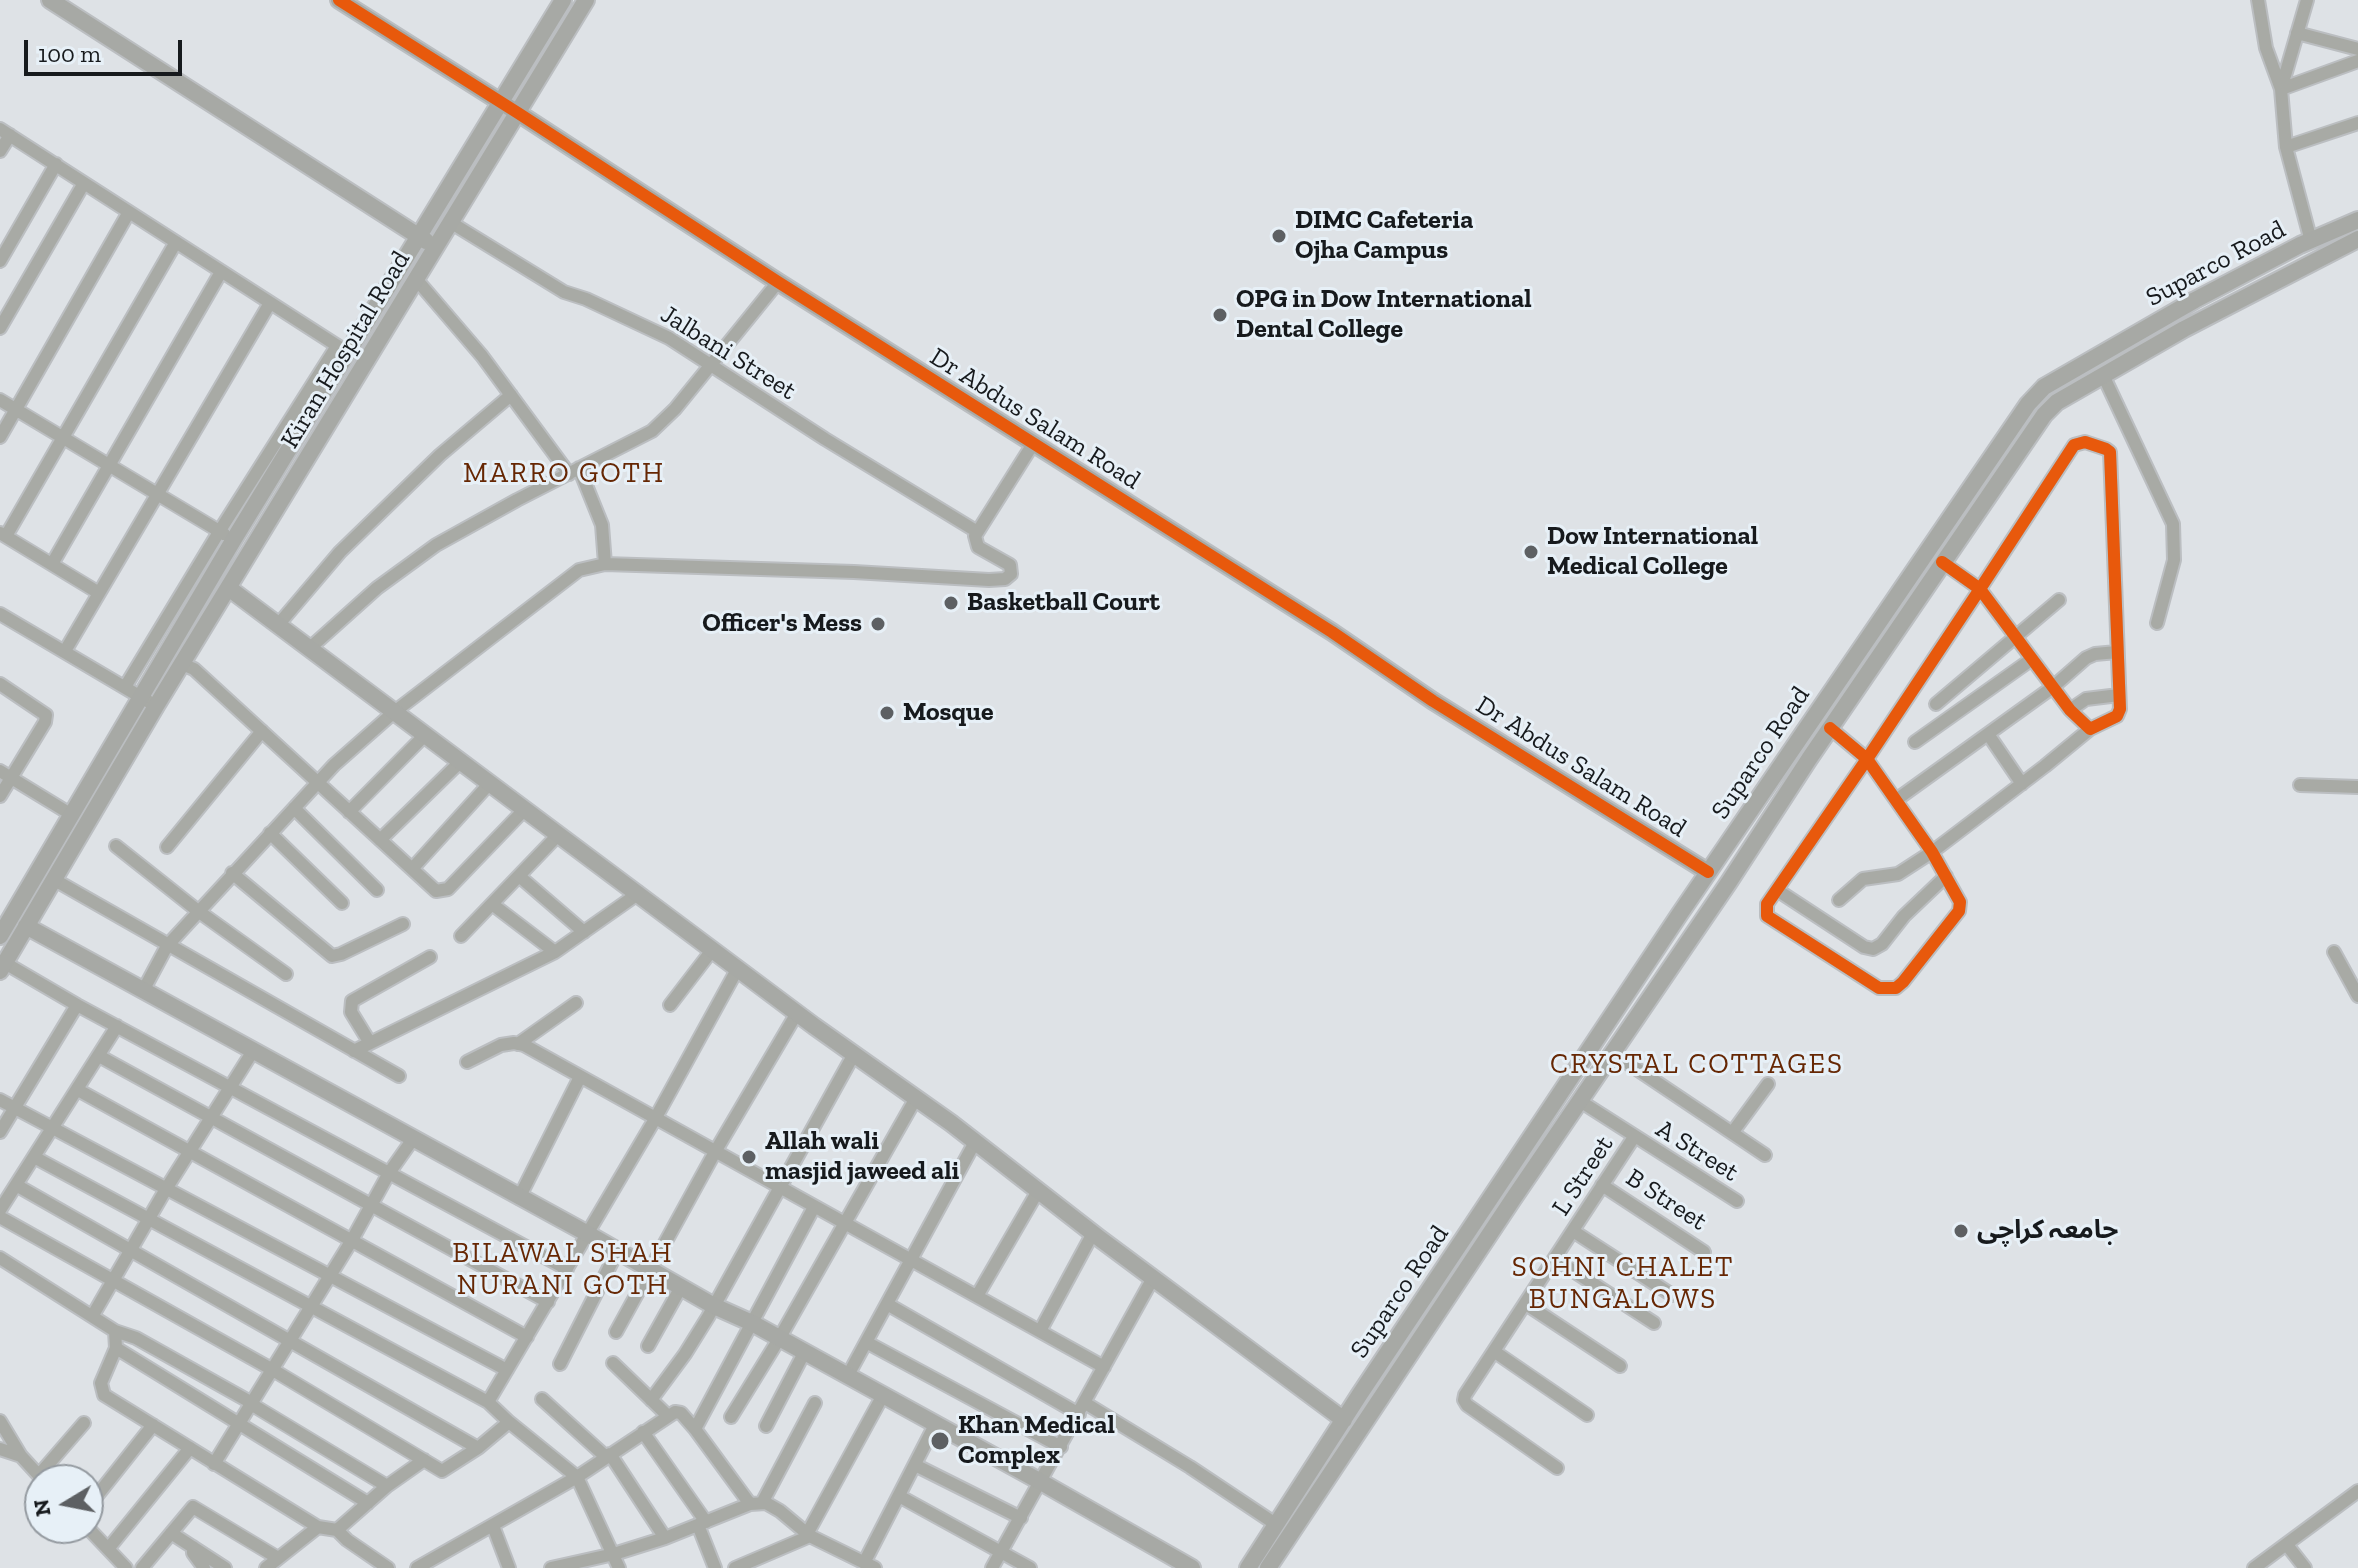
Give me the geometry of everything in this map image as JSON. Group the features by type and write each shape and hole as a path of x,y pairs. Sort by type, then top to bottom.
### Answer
{"main road":[{"path":"50,0 435,248"},
{"name":"Dr Abdus Salam Road","path":"339,0 1332,632 1433,701 1708,872"},
{"name":"Kiran Hospital Road","path":"0,936 127,718 132,692 342,349 501,103 563,0"},
{"name":"Kiran Hospital Road","path":"2,967 156,706 586,0"},
{"name":"Suparco Road","path":"1248,1568 1708,872 2028,404 2044,387 2195,300 2358,220"},
{"name":"Suparco Road","path":"1268,1568 1809,759 2044,415 2057,402 2184,329 2358,239"},
{"path":"2308,263 2312,240 2332,251"},
{"path":"230,589 1344,1420"},
{"path":"1794,749 1809,759"},
{"path":"44,861 56,875"},
{"path":"26,926 618,1250 714,1306 752,1323 1041,1482 1192,1568"},
{"path":"1497,1190 1513,1199"}],"street":[{"path":"2258,0 2266,48 2281,89 2286,147 2312,240"},
{"path":"2281,89 2307,0"},
{"path":"2297,33 2358,49"},
{"path":"2281,89 2358,61"},
{"path":"2286,147 2358,123"},
{"path":"0,151 5,132 342,349"},
{"path":"0,261 56,164"},
{"path":"0,328 84,183"},
{"path":"0,437 129,212"},
{"name":"Jalbani Street","path":"450,222 564,292 586,299 669,338 976,531 978,547 1010,565 1011,572 1008,577 989,580 605,564"},
{"path":"99,593 3,534 63,438 176,242"},
{"path":"52,564 221,272"},
{"path":"144,989 167,946 334,765 393,713 579,570 605,564 602,525 574,471 416,279"},
{"path":"310,648 377,588 436,545 652,431 675,409 778,282"},
{"path":"65,651 270,303"},
{"path":"2103,375 2173,524 2174,560 2157,623"},
{"path":"278,625 340,552 440,455 511,395"},
{"path":"0,400 227,535"},
{"path":"1830,728 1867,759 1932,852 1959,898 1959,911 1896,988 1879,988 1767,916 1767,904 1867,759 2074,445 2085,442 2106,449 2110,455 2120,709 2117,716 2090,729 1932,852 1898,874 1863,879 1839,900"},
{"path":"976,531 1033,444"},
{"path":"1942,562 1980,589 2070,710 2090,729"},
{"path":"1936,704 2059,600"},
{"path":"0,614 156,706"},
{"path":"1896,800 2053,687 2086,658 2117,652"},
{"path":"1915,742 2032,659"},
{"path":"182,664 194,669 436,891 444,892 525,809"},
{"path":"0,684 46,715 45,722 6,775 0,796"},
{"path":"2070,710 2086,699 2119,695"},
{"path":"167,847 262,731"},
{"path":"1988,734 2022,784"},
{"path":"349,812 424,736"},
{"path":"380,840 460,762"},
{"path":"6,775 72,815"},
{"path":"412,869 490,783"},
{"path":"2300,785 2358,787"},
{"path":"294,808 377,890"},
{"path":"270,833 342,903"},
{"path":"461,936 559,834"},
{"path":"116,846 198,911 286,974"},
{"path":"232,873 332,956 403,924"},
{"path":"56,875 167,946 399,1076"},
{"path":"519,876 584,932"},
{"path":"1777,890 1864,947 1873,949 1882,944 1904,916 1946,876"},
{"path":"354,1051 555,952 639,893"},
{"path":"492,904 555,952"},
{"path":"670,1005 713,949"},
{"path":"2334,952 2358,996"},
{"path":"370,1043 351,1012 352,1001 430,957"},
{"path":"2,967 567,1269"},
{"path":"488,1402 655,1119 738,968"},
{"path":"518,1044 576,1003"},
{"path":"0,1132 77,1005"},
{"path":"616,1332 715,1152 797,1013"},
{"path":"0,1210 117,1026"},
{"path":"467,1062 501,1045 518,1044 1104,1367"},
{"path":"93,1315 166,1189 253,1051"},
{"path":"1613,1053 1765,1155"},
{"path":"651,1400 685,1354 714,1306 854,1054"},
{"path":"99,1056 548,1302"},
{"path":"519,1198 580,1077"},
{"path":"1732,1133 1768,1084"},
{"path":"78,1090 527,1337"},
{"path":"731,1417 916,1098"},
{"path":"0,1100 507,1370"},
{"name":"A Street","path":"1580,1101 1737,1201"},
{"name":"L Street","path":"1557,1468 1464,1400 1634,1137"},
{"path":"214,1464 352,1240 389,1173 413,1139"},
{"path":"847,1377 975,1142"},
{"path":"34,1157 488,1402 577,1477 619,1568"},
{"path":"16,1185 478,1448"},
{"name":"B Street","path":"1602,1185 1704,1252"},
{"path":"977,1296 1038,1191"},
{"path":"695,1429 814,1207"},
{"path":"0,1217 273,1370 442,1471 478,1448 509,1422"},
{"path":"1573,1231 1672,1295"},
{"path":"1040,1331 1093,1233"},
{"path":"560,1364 618,1250"},
{"path":"0,1258 115,1331 136,1338 252,1404 387,1486"},
{"path":"1555,1259 1654,1323"},
{"path":"992,1568 1153,1278"},
{"path":"648,1346 681,1287"},
{"path":"887,1304 1190,1467 1277,1525"},
{"path":"1526,1304 1620,1366"},
{"path":"115,1331 116,1348 101,1383 104,1395 318,1527 337,1530 388,1568"},
{"path":"866,1342 1061,1447"},
{"path":"116,1348 368,1503"},
{"path":"1495,1352 1587,1415"},
{"path":"766,1426 804,1353"},
{"path":"613,1363 668,1416"},
{"path":"735,1568 808,1535 882,1397"},
{"path":"542,1399 608,1456 665,1538"},
{"path":"551,1568 614,1554 756,1504 815,1403"},
{"path":"417,1568 577,1477 679,1411 756,1504 780,1511 808,1535 869,1565 935,1425"},
{"path":"0,1421 28,1464"},
{"path":"52,1464 84,1423"},
{"path":"104,1487 153,1425"},
{"path":"643,1432 702,1524 715,1568"},
{"path":"108,1549 190,1448"},
{"path":"0,1449 21,1456"},
{"path":"337,1530 387,1486 424,1460"},
{"path":"915,1465 1021,1518"},
{"path":"2254,1568 2358,1491"},
{"path":"899,1496 1030,1568"},
{"path":"142,1568 193,1507 278,1558"},
{"path":"493,1526 509,1568"},
{"path":"266,1568 318,1527"},
{"path":"171,1533 225,1568"},
{"path":"103,1544 126,1568"},
{"path":"2287,1545 2305,1568"},
{"path":"193,1547 193,1553 204,1568"}],"cycle path":[{"path":"339,0 1332,632 1433,701 1708,872"},
{"path":"1830,728 1867,759 1932,852 1960,902 1959,911 1896,988 1879,988 1767,916 1767,904 1867,759 1980,589 2074,445 2085,442 2110,452 2120,709 2117,716 2090,729 2070,710 1980,589 1942,562"}],"place":[{"name":"DIMC Cafeteria Ojha Campus","path":"1279,236"},
{"name":"OPG in Dow International Dental College","path":"1220,315"},
{"name":"Dow International Medical College","path":"1531,552"},
{"name":"Basketball Court","path":"951,603"},
{"name":"Officer's Mess","path":"878,624"},
{"name":"Mosque","path":"887,713"},
{"name":"Allah wali masjid jaweed ali","path":"749,1157"},
{"name":"جامعہ کراچی","path":"1961,1231"},
{"name":"Khan Medical Complex","path":"940,1441"}],"district":[{"name":"MARRO GOTH","path":"564,474"},
{"name":"CRYSTAL COTTAGES","path":"1697,1065"},
{"name":"BILAWAL SHAH NURANI GOTH","path":"563,1270"},
{"name":"SOHNI CHALET BUNGALOWS","path":"1623,1284"}]}
